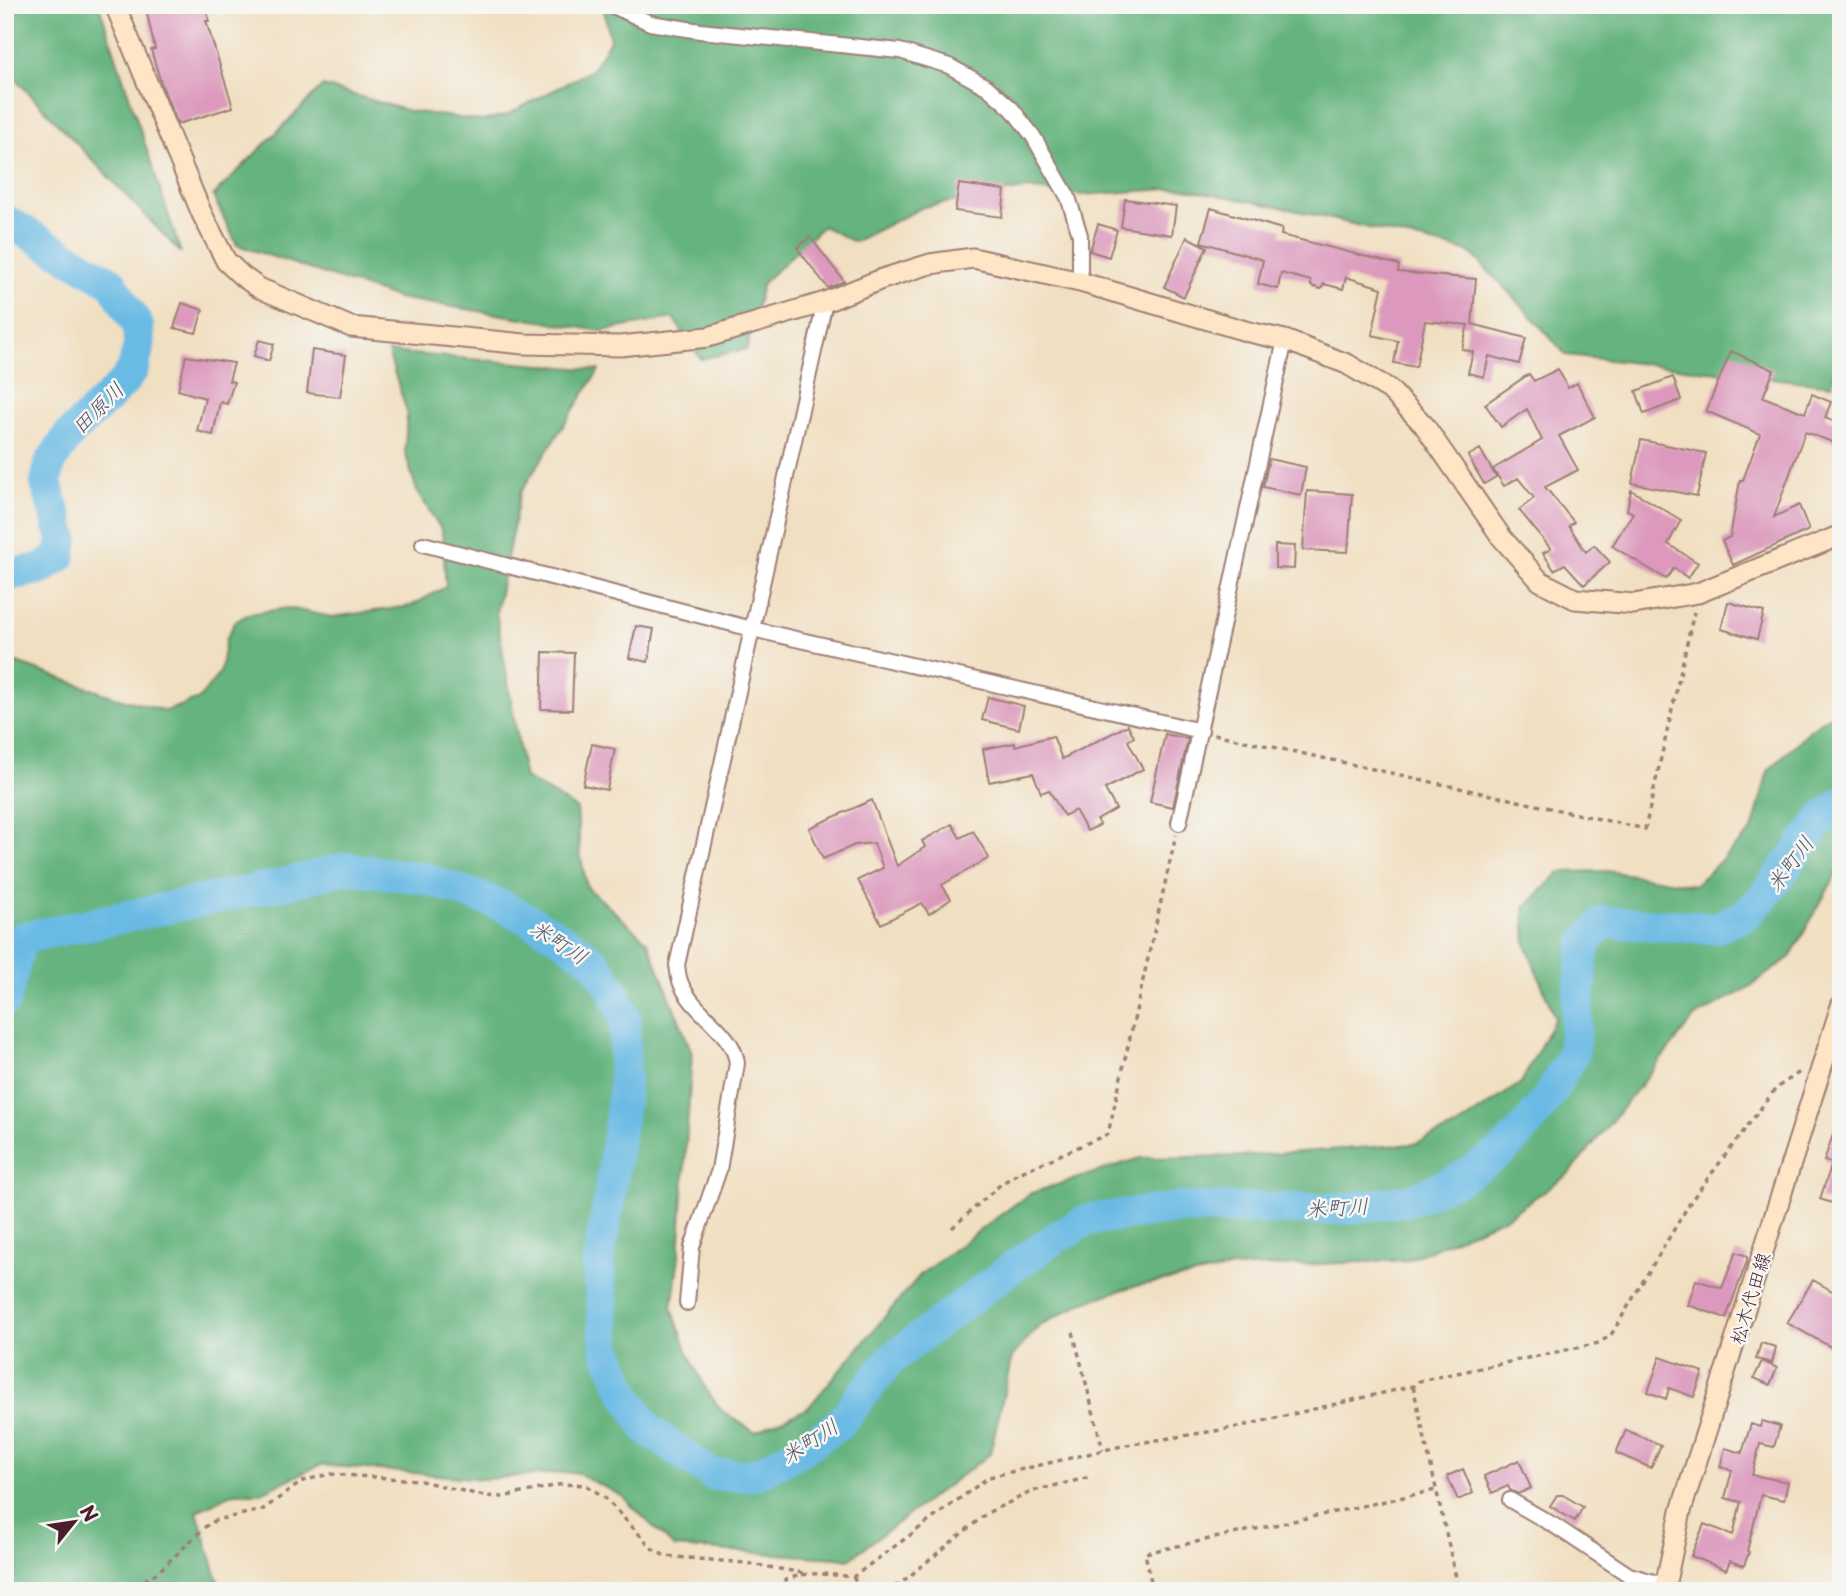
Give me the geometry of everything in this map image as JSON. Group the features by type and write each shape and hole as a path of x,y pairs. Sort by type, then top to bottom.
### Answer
{"street":[{"path":"115,5 202,214 226,261 259,288 351,327 524,344 621,346 708,337 825,302 882,279 930,264 974,258 1080,282 1249,332 1285,340 1347,364 1389,389 1424,425 1502,538 1540,581 1575,600 1634,604 1699,593 1841,535"},
{"path":"611,5 650,23 700,31 900,51 949,66 987,87 1012,109 1033,136 1068,197 1080,235 1080,282"},
{"path":"687,1303 692,1247 719,1170 737,1063 736,1053 686,992 680,981 677,965 825,302"},
{"path":"1179,823 1285,340"},
{"path":"423,544 752,629 1201,731"},
{"name":"松木代田線","path":"1664,1588 1681,1511 1841,1006"},
{"path":"1510,1500 1629,1574 1664,1588"}],"path":[{"path":"1201,731 1645,829 1699,593"},
{"path":"952,1228 1001,1184 1019,1173 1108,1134 1179,823"},
{"path":"766,1591 794,1576 812,1572 853,1577 989,1478 1103,1450 1233,1428 1413,1386 1419,1381 1599,1343 1611,1335 1691,1201 1776,1088 1825,1055"},
{"path":"1073,1332 1103,1450"},
{"path":"1413,1386 1459,1591"},
{"path":"127,1591 158,1572 205,1527 216,1520 262,1510 303,1481 329,1474 417,1480 494,1497 563,1484 586,1485 604,1497 653,1549 665,1556 745,1563 805,1574"},
{"path":"886,1591 901,1583 987,1513 1033,1491 1090,1477"},
{"path":"1153,1591 1145,1553 1436,1490"},
{"path":"853,1577 862,1591"}],"green space":[{"path":"5,5 99,5 181,253 5,68"},
{"path":"603,5 1841,5 1841,350 1832,385 1566,355 1470,252 1285,208 1183,188 1080,195 1024,189 923,207 854,242 823,226 762,284 747,349 701,359 673,318 602,331 397,298 237,245 213,196 323,86 409,111 482,121 507,115 592,70 610,40"},
{"path":"388,352 599,370 520,493 496,612 524,777 577,809 580,853 587,887 648,942 692,1053 679,1255 672,1308 688,1353 707,1391 722,1411 755,1432 808,1408 921,1274 1029,1194 1140,1158 1243,1156 1414,1144 1456,1127 1521,1083 1555,1018 1526,944 1524,908 1560,872 1607,871 1695,885 1752,831 1768,771 1811,729 1841,708 1841,866 1790,957 1748,988 1694,1018 1570,1173 1508,1216 1407,1260 1233,1268 1131,1287 1084,1302 1040,1325 1012,1357 990,1454 849,1559 674,1547 622,1496 575,1472 484,1479 320,1465 259,1493 234,1493 197,1511 221,1591 5,1591 5,659 112,696 166,711 199,699 220,672 226,639 235,622 249,614 288,608 332,617 411,606 446,587 442,531 417,491 405,452 407,412"}],"building":[{"path":"145,5 206,5 209,21 206,21 233,107 178,124 151,50 155,49"},
{"path":"959,184 1005,190 1002,217 955,211"},
{"path":"1125,199 1176,206 1172,235 1121,227"},
{"path":"1211,208 1282,229 1281,235 1399,265 1398,272 1476,279 1472,324 1526,338 1519,364 1489,356 1484,377 1468,373 1473,352 1462,349 1468,325 1425,321 1416,367 1394,363 1398,341 1372,335 1382,288 1346,277 1343,289 1324,284 1321,289 1311,286 1311,281 1281,273 1278,289 1258,284 1263,260 1201,242"},
{"path":"1098,224 1117,230 1109,257 1090,251"},
{"path":"810,237 844,281 828,288 797,248"},
{"path":"1187,237 1207,247 1184,297 1164,287"},
{"path":"182,303 203,310 196,333 174,328"},
{"path":"259,340 274,344 269,361 254,356"},
{"path":"312,350 346,355 340,397 307,393"},
{"path":"1731,351 1774,370 1763,397 1805,413 1812,394 1831,402 1825,418 1841,424 1841,445 1805,432 1774,517 1799,505 1809,530 1733,565 1722,541 1730,537 1740,480 1743,480 1760,434 1706,411"},
{"path":"186,356 234,363 229,381 234,382 227,404 220,402 213,435 197,431 205,398 178,390"},
{"path":"1558,369 1568,388 1577,383 1595,417 1559,436 1578,470 1545,487 1574,522 1569,526 1586,552 1594,545 1610,562 1584,585 1565,564 1554,570 1543,553 1551,549 1519,510 1534,498 1518,478 1504,486 1493,469 1542,440 1527,409 1501,427 1485,404 1529,374 1534,381"},
{"path":"1673,377 1681,400 1644,414 1636,391"},
{"path":"1641,440 1706,453 1697,496 1632,483"},
{"path":"1480,449 1496,477 1484,484 1468,456"},
{"path":"1269,459 1306,467 1301,495 1263,487"},
{"path":"1631,490 1681,520 1668,544 1698,563 1688,578 1674,568 1666,579 1612,546 1633,513 1627,510"},
{"path":"1307,491 1352,494 1348,552 1303,550"},
{"path":"1275,545 1295,546 1294,569 1275,568"},
{"path":"1728,602 1764,612 1757,639 1721,629"},
{"path":"636,626 654,629 648,662 629,658"},
{"path":"543,652 574,653 572,710 541,709"},
{"path":"988,697 1024,706 1019,729 982,720"},
{"path":"1128,725 1134,737 1128,741 1143,769 1105,789 1116,809 1097,820 1100,825 1087,831 1075,810 1064,816 1049,790 1041,793 1033,773 989,782 983,749 1015,743 1015,746 1053,736 1062,759"},
{"path":"1165,734 1188,739 1173,807 1150,802"},
{"path":"592,744 615,749 607,790 583,785"},
{"path":"872,800 897,866 925,847 922,841 952,824 960,838 973,831 989,858 942,885 951,899 929,914 922,903 881,924 858,880 883,868 874,843 855,845 823,859 809,828"},
{"path":"1838,1120 1841,1120 1841,1197 1838,1205 1820,1199 1832,1163 1824,1161"},
{"path":"1736,1252 1747,1256 1747,1261 1726,1318 1688,1305 1696,1280 1722,1288"},
{"path":"1813,1280 1841,1296 1841,1315 1835,1326 1841,1329 1841,1341 1836,1350 1787,1323"},
{"path":"1761,1343 1776,1347 1772,1363 1756,1359"},
{"path":"1660,1357 1703,1372 1694,1397 1669,1388 1666,1399 1648,1392"},
{"path":"1762,1361 1777,1368 1770,1385 1754,1378"},
{"path":"1762,1421 1780,1426 1774,1447 1760,1444 1752,1475 1788,1482 1784,1500 1761,1495 1744,1566 1730,1561 1726,1570 1691,1556 1704,1524 1733,1535 1741,1502 1725,1498 1732,1470 1720,1467 1725,1448 1742,1453 1751,1424 1760,1427"},
{"path":"1626,1430 1661,1445 1651,1468 1616,1453"},
{"path":"1519,1460 1531,1488 1518,1494 1508,1486 1492,1493 1484,1476"},
{"path":"1463,1469 1473,1493 1458,1500 1447,1476"},
{"path":"1557,1495 1563,1495 1583,1507 1575,1521 1550,1506"}],"waterway":[{"name":"田原川","path":"5,220 112,283 138,326 139,346 133,369 123,383 69,435 50,463 46,483 63,539 60,556 43,568 5,576"},
{"name":"米町川","path":"21,938 284,884 346,868 424,878 501,905 555,934 594,961 613,990 625,1018 624,1094 598,1261 606,1347 623,1388 647,1429 713,1475 753,1475 798,1452 839,1424 891,1359 1010,1269 1087,1220 1177,1208 1343,1209 1410,1200 1459,1179 1504,1150 1529,1123 1551,1093 1573,1053 1584,945 1603,922 1714,928 1745,915 1762,899 1821,820 1841,803"},
{"name":"米町川","path":"5,1001 21,938"}]}
